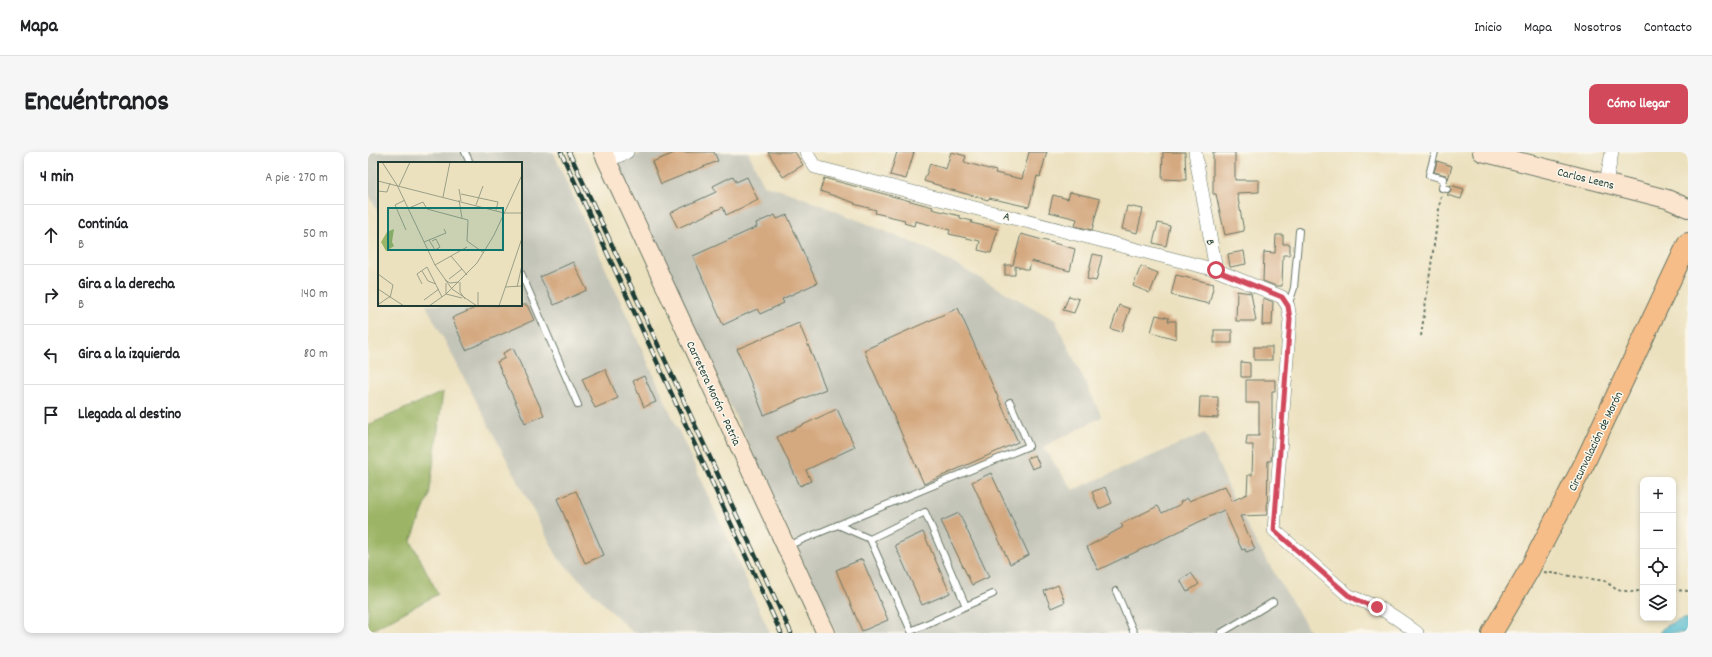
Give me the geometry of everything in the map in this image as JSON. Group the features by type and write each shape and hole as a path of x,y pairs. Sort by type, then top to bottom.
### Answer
{"main road":[{"name":"Carlos Leens","path":"1482,152 1667,199 1688,208"},
{"name":"Carretera Morón - Patria","path":"605,156 826,633"},
{"name":"Circunvalación de Morón","path":"1492,633 1529,570 1584,464 1688,243"}],"street":[{"path":"605,156 627,152"},
{"name":"A","path":"806,152 816,167 1216,270"},
{"name":"B","path":"1195,152 1216,270"},
{"path":"1606,184 1612,152"},
{"path":"1216,270 1282,297 1288,306 1290,319 1273,526 1274,530 1348,595 1361,602 1377,607 1400,620 1417,633"}],"lane":[{"path":"465,152 470,162"},
{"path":"1435,152 1429,175 1444,178 1444,189"},
{"path":"1288,306 1294,288 1299,231"},
{"path":"522,275 578,405"},
{"path":"786,547 1029,446 1010,402"},
{"path":"870,539 925,512 966,606"},
{"path":"838,525 870,539 911,632 993,594"},
{"path":"1116,591 1134,633"},
{"path":"1220,633 1273,602"}],"path":[{"path":"1421,336 1444,189"},
{"path":"1529,570 1605,581 1617,590 1634,592 1640,591"},
{"path":"1676,590 1688,591"}],"shaded area":[{"path":"368,152 553,152 770,633 633,633 558,558 427,306 522,306 522,162 378,162 378,212 368,193"},
{"path":"644,152 748,152 764,185 796,195 924,247 1055,320 1102,417 1043,447 1073,490 1205,433 1234,500 1256,543 1311,633 836,633 618,163"}],"green space":[{"path":"443,392 429,496 411,541 438,594 368,632 368,425"}],"water":[{"path":"1688,619 1688,633 1659,633 1667,625"}],"building":[{"path":"677,152 714,152 718,161 661,184 652,162"},
{"path":"768,152 795,152 803,165 783,177"},
{"path":"897,152 914,152 906,179 890,175"},
{"path":"951,152 966,156 964,162 996,171 995,173 1022,179 1029,152 1047,152 1040,177 1037,176 1029,207 989,198 988,200 924,181 930,164 946,169"},
{"path":"1163,152 1185,152 1186,180 1162,179"},
{"path":"1213,152 1235,152 1235,180 1259,180 1259,192 1237,193 1244,231 1225,235 1216,194 1213,194"},
{"path":"1437,161 1452,166 1448,179 1446,175 1434,172"},
{"path":"733,176 736,182 747,177 758,200 726,215 723,207 678,228 670,213 716,192 713,186"},
{"path":"824,178 933,207 932,209 960,216 960,218 972,221 971,223 998,229 991,253 978,250 980,241 949,234 950,230 915,221 914,226 904,223 905,220 875,213 876,210 854,204 855,203 820,191"},
{"path":"1450,185 1464,189 1461,199 1447,195 1451,190"},
{"path":"1070,192 1100,199 1092,230 1075,226 1077,219 1049,212 1053,195 1068,199"},
{"path":"1127,206 1143,209 1137,233 1122,229"},
{"path":"775,215 777,219 787,215 817,283 782,299 784,303 760,314 757,309 723,325 693,256 757,227 756,223"},
{"path":"1158,223 1170,226 1166,246 1153,243"},
{"path":"1021,234 1075,249 1070,271 1031,261 1029,270 1015,266 1015,275 1005,275 1005,265 1013,265"},
{"path":"1276,235 1283,235 1283,244 1290,244 1290,255 1283,255 1282,286 1276,286 1263,281 1264,252 1275,253"},
{"path":"1244,251 1246,264 1230,267 1228,254"},
{"path":"1093,254 1102,256 1096,281 1087,279"},
{"path":"573,262 587,290 554,305 540,277"},
{"path":"1141,266 1158,273 1150,293 1133,286"},
{"path":"1176,275 1214,284 1209,304 1171,295"},
{"path":"1237,291 1251,293 1256,321 1236,321"},
{"path":"1069,296 1079,299 1074,313 1063,310"},
{"path":"1263,298 1273,302 1272,325 1262,325"},
{"path":"527,305 534,320 466,350 452,318 480,306"},
{"path":"1119,305 1130,309 1122,332 1111,329"},
{"path":"958,308 1018,442 924,484 864,350"},
{"path":"1156,315 1169,318 1168,321 1176,321 1176,339 1151,332"},
{"path":"799,323 826,389 764,415 737,349"},
{"path":"1214,330 1232,330 1232,343 1214,343"},
{"path":"1254,347 1272,347 1272,360 1254,360"},
{"path":"513,348 544,415 525,423 497,362 505,358 503,353"},
{"path":"1241,362 1250,363 1250,377 1241,377"},
{"path":"605,369 618,398 595,408 582,379"},
{"path":"644,376 656,402 644,407 633,381"},
{"path":"1246,380 1275,380 1275,391 1272,391 1272,448 1271,461 1268,461 1267,515 1240,516 1255,549 1246,552 1245,549 1242,550 1224,510 1098,570 1087,547 1123,527 1121,524 1158,506 1162,513 1181,504 1180,502 1187,498 1189,501 1225,486 1232,501 1247,494 1248,475 1252,475 1253,445 1246,445 1247,436 1259,436 1259,403 1246,403"},
{"path":"1200,397 1218,397 1218,418 1199,417"},
{"path":"837,409 855,447 806,470 811,481 800,486 777,437"},
{"path":"1035,455 1040,466 1032,469 1027,458"},
{"path":"991,473 1029,555 1010,564 972,482"},
{"path":"1105,487 1112,503 1099,509 1092,492"},
{"path":"576,491 604,555 585,563 557,499"},
{"path":"959,513 989,577 972,585 941,521"},
{"path":"923,532 950,593 922,605 895,545"},
{"path":"862,559 888,620 862,631 836,570"},
{"path":"1191,573 1199,584 1187,592 1180,580"},
{"path":"1058,585 1065,602 1051,608 1044,591"}],"railway":[{"path":"561,152 781,633"},
{"path":"569,152 791,633"}],"route":[{"path":"1216,270 1282,297 1288,306 1290,319 1273,526 1274,530 1276,534 1348,595 1361,602 1377,607"}]}
